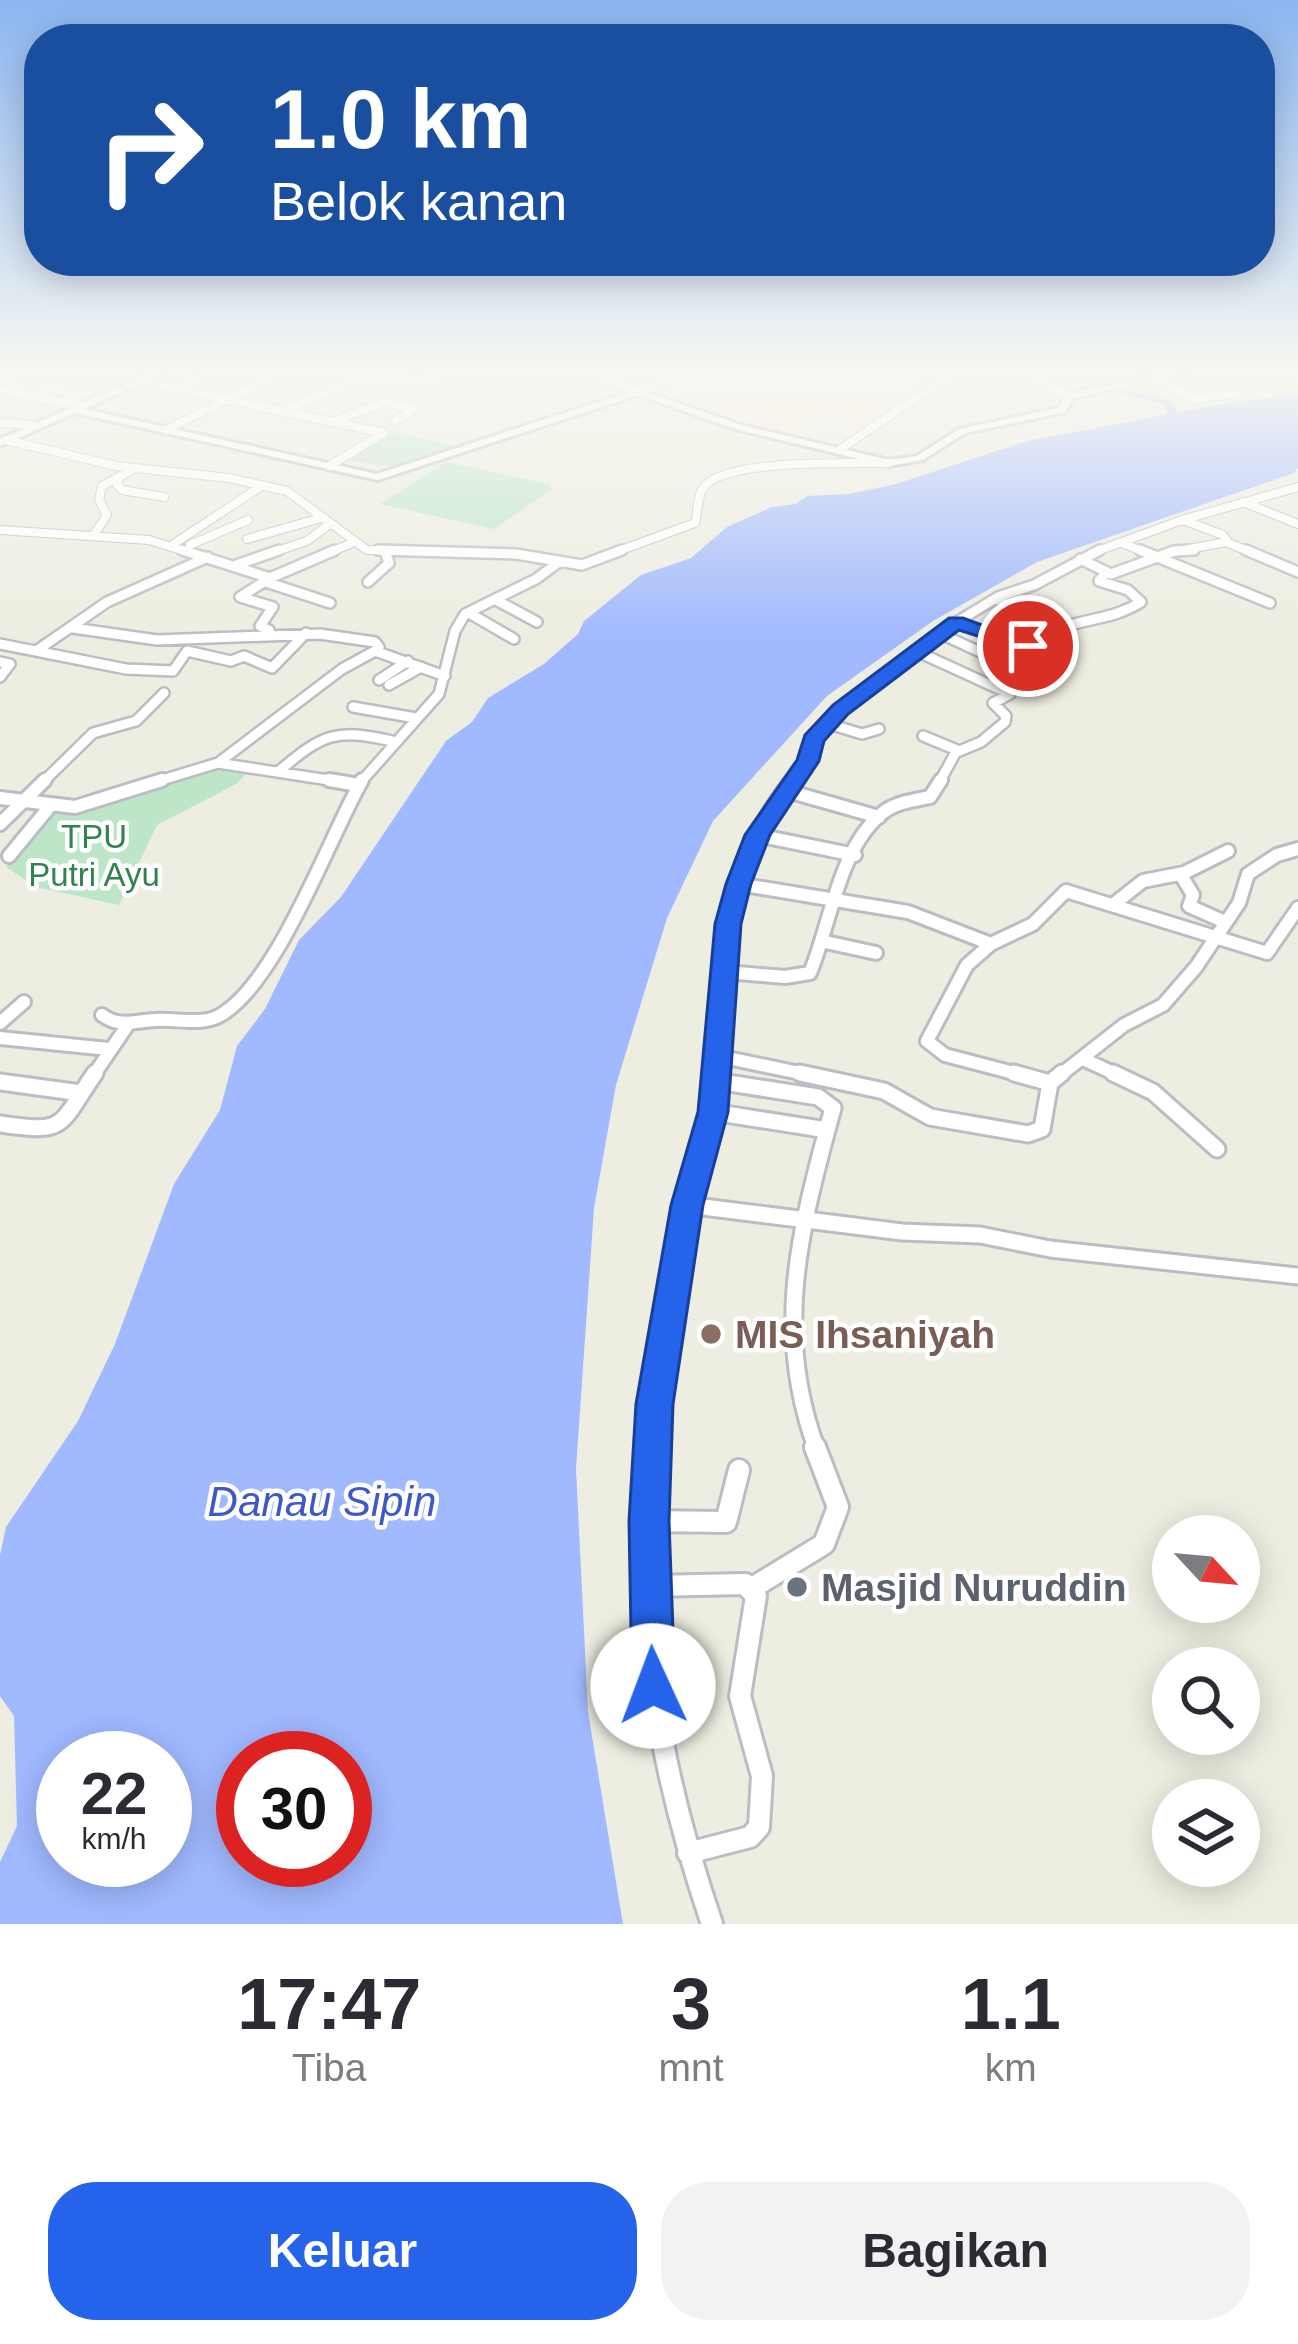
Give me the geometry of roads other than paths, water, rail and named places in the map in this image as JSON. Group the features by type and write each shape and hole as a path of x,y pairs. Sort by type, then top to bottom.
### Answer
{"main road":[{"path":"319,461 383,475 427,461"},
{"path":"881,461 903,461"}],"street":[{"path":"97,461 264,484 299,496 350,544 385,551 516,554 582,565 695,523 701,491 717,476 745,470 889,463"},
{"path":"333,464 338,461"},
{"path":"93,536 106,514 99,500 102,488 134,469"},
{"path":"120,476 117,485 122,490 164,497"},
{"path":"172,545 264,484"},
{"path":"712,1924 688,1853 653,1686 649,1521 655,1404 687,1205 713,1112 730,908 738,884 758,835 784,790 808,761 813,740 826,724 956,622 1078,558 1182,520 1298,487"},
{"path":"1242,501 1298,524"},
{"path":"184,549 248,520"},
{"path":"1182,520 1298,572"},
{"path":"247,539 324,522"},
{"path":"235,565 307,541 324,522"},
{"path":"0,530 172,545 330,603"},
{"path":"956,622 1031,646 1079,616 1109,619 1141,602 1128,590 1099,581 1105,574 1228,542"},
{"path":"1122,543 1270,603"},
{"path":"278,632 261,628 273,607 240,597 350,544"},
{"path":"368,582 389,563 385,551"},
{"path":"73,628 71,622 107,602 208,556"},
{"path":"1078,558 1105,574"},
{"path":"102,1016 127,1026 213,1018 235,1005 254,983 326,858 359,784 392,741 439,696 458,623 469,613 536,582 560,562"},
{"path":"996,598 1062,623"},
{"path":"496,600 537,622"},
{"path":"469,613 514,638"},
{"path":"0,798 75,806 218,763 342,669 375,652 378,644 306,633 166,640 73,628 35,651"},
{"path":"0,644 143,672 173,671 187,651 231,661 244,656 268,668 306,633"},
{"path":"941,634 991,657"},
{"path":"375,652 445,676"},
{"path":"726,972 804,976 812,968 855,855 879,817 910,799 930,797 957,752 981,742 1005,722 1006,716 993,703 1010,694 918,652"},
{"path":"408,661 384,682 421,667"},
{"path":"0,662 10,664 0,677"},
{"path":"0,824 93,733 136,721 164,693"},
{"path":"353,707 416,718"},
{"path":"826,724 862,734 879,729"},
{"path":"279,770 337,731 392,741"},
{"path":"923,736 957,752"},
{"path":"218,763 359,784"},
{"path":"784,790 879,817"},
{"path":"9,856 51,805"},
{"path":"758,835 855,855"},
{"path":"718,1056 884,1091 930,1117 1028,1134 1042,1129 1050,1083 1124,1025 1163,1006 1244,895 1248,874 1277,855 1298,850"},
{"path":"1114,904 1141,879 1181,874 1211,853 1228,851"},
{"path":"1181,874 1193,895 1189,906 1225,922"},
{"path":"738,884 908,912 991,944"},
{"path":"1050,1083 945,1055 928,1045 958,976 991,944 1033,924 1066,891 1269,953 1298,908"},
{"path":"821,940 876,953"},
{"path":"0,1023 25,1002"},
{"path":"0,1124 54,1129 127,1026"},
{"path":"0,1038 108,1049"},
{"path":"1083,1059 1153,1093 1217,1149"},
{"path":"716,1081 818,1097 833,1108 803,1220 790,1310 794,1371 808,1430 838,1507 824,1544 752,1588"},
{"path":"0,1082 81,1093"},
{"path":"713,1112 827,1130"},
{"path":"687,1205 980,1235 1050,1249 1298,1276"},
{"path":"649,1521 725,1522 739,1470"},
{"path":"650,1586 745,1584 752,1588"},
{"path":"688,1853 750,1837 762,1814 762,1775 740,1696 754,1613 752,1588"}],"water":[{"name":"Danau Sipin","path":"967,461 1298,461 1294,473 1037,562 933,621 827,696 713,821 667,918 616,1085 594,1208 576,1469 588,1712 623,1924 0,1924 0,1862 17,1826 14,1716 0,1696 0,1555 6,1527 78,1421 115,1344 174,1184 220,1110 237,1046 265,1009 299,940 341,897 446,741 472,722 488,698 544,664 578,634 584,621 641,575 691,558 727,527 772,507 796,504 807,496 849,494"}],"place":[{"name":"MIS Ihsaniyah","path":"711,1334"},
{"name":"Masjid Nuruddin","path":"797,1587"}],"park label":[{"name":"TPU Putri Ayu","path":"94,855"}]}
